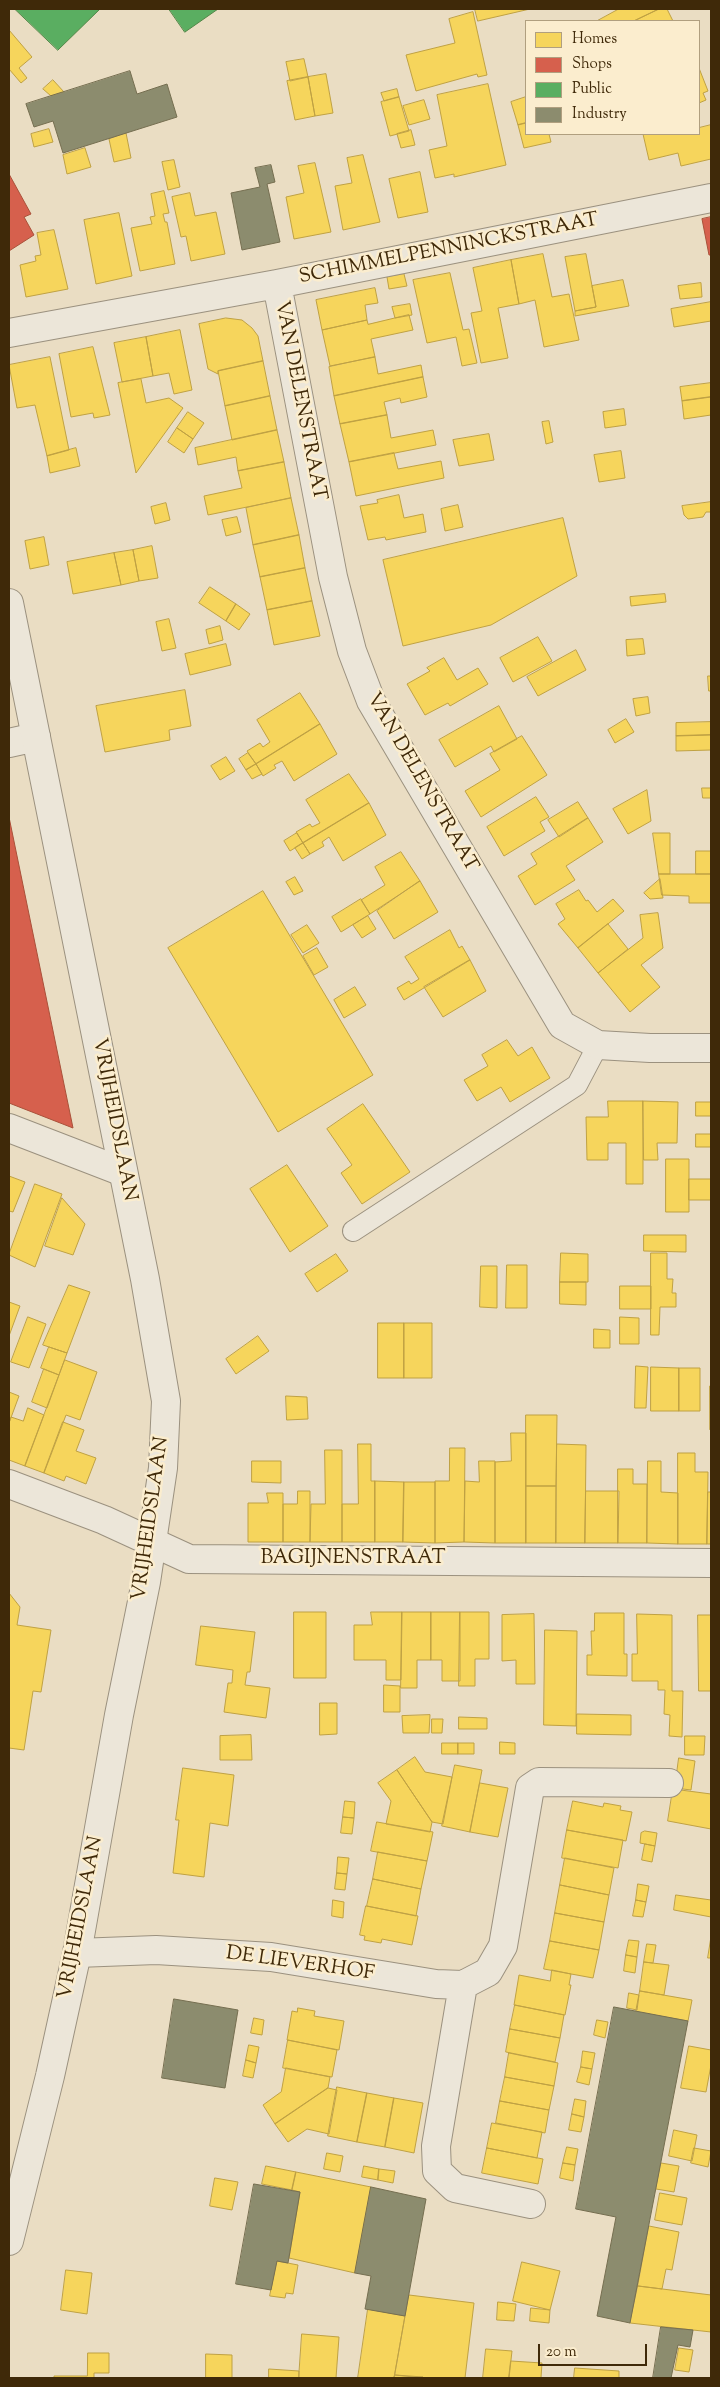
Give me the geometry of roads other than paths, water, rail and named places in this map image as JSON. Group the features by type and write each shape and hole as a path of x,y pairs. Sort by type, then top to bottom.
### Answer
{"street":[{"name":"SCHIMMELPENNINCKSTRAAT","path":"9,333 277,284 711,198"},
{"name":"VAN DELENSTRAAT","path":"277,284 333,577 352,651 371,701 562,1025 598,1045 711,1048"},
{"name":"VRIJHEIDSLAAN","path":"9,603 123,1172 166,1402 163,1468 152,1541 77,1953 50,2076 9,2241"},
{"path":"9,743 36,737"},
{"path":"9,1128 123,1172"},
{"name":"BAGIJNENSTRAAT","path":"9,1484 104,1520 188,1559 711,1563"},
{"name":"DE LIEVERHOF","path":"77,1953 156,1950 271,1957 436,1984 463,1984 488,1972 503,1946 530,1788 539,1782 669,1783"},
{"path":"463,1984 436,2146 437,2172 455,2188 531,2204"}],"lane":[{"path":"353,1230 577,1085 598,1045"}]}
